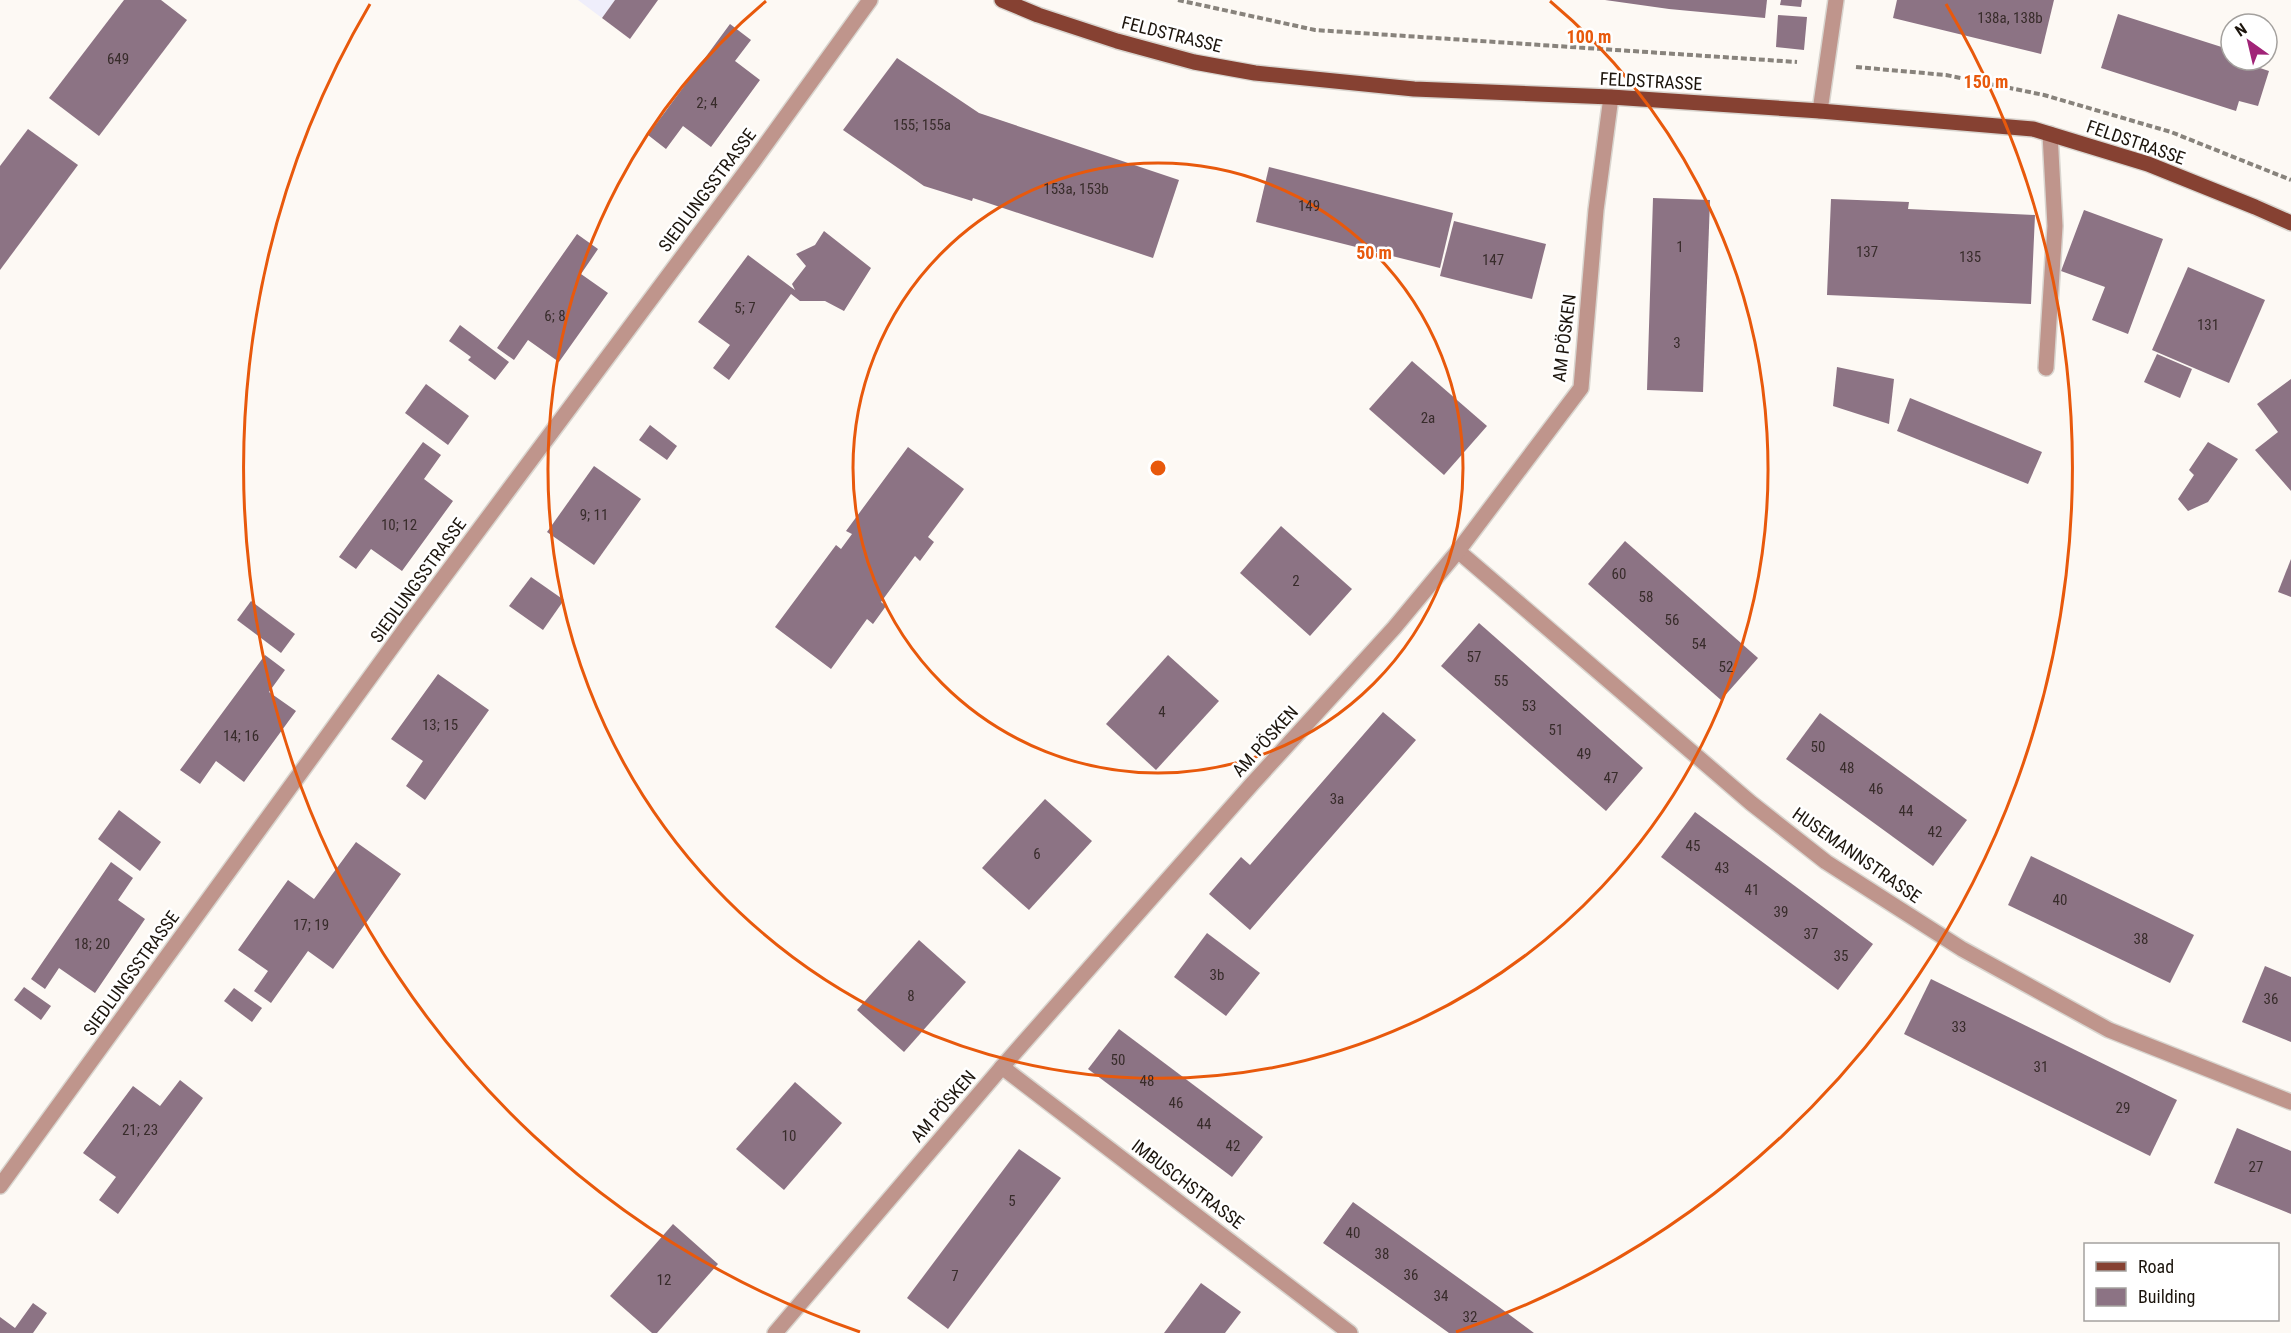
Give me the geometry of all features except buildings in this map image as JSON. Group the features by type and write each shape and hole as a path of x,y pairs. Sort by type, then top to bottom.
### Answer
{"main road":[{"name":"FELDSTRASSE","path":"1002,0 1038,15 1117,41 1194,62 1255,73 1414,89 1611,97 1820,111 2033,129 2148,164 2291,224"}],"street":[{"name":"SIEDLUNGSSTRASSE","path":"0,1186 411,621 753,162 870,0"},
{"path":"1820,111 1836,0"},
{"name":"AM PÖSKEN","path":"775,1333 1002,1067 1252,784 1394,628 1458,551 1581,388 1596,210 1611,97"},
{"path":"2046,368 2055,226 2050,134"},
{"name":"HUSEMANNSTRASSE","path":"1458,551 1750,802 1826,862 1962,949 2109,1030 2291,1102"},
{"name":"IMBUSCHSTRASSE","path":"1002,1067 1350,1333"}],"path":[{"path":"1178,0 1315,30 1828,64 1946,75 2044,95 2171,132 2291,180"}],"shaded area":[{"path":"578,0 615,0 602,18"}]}
